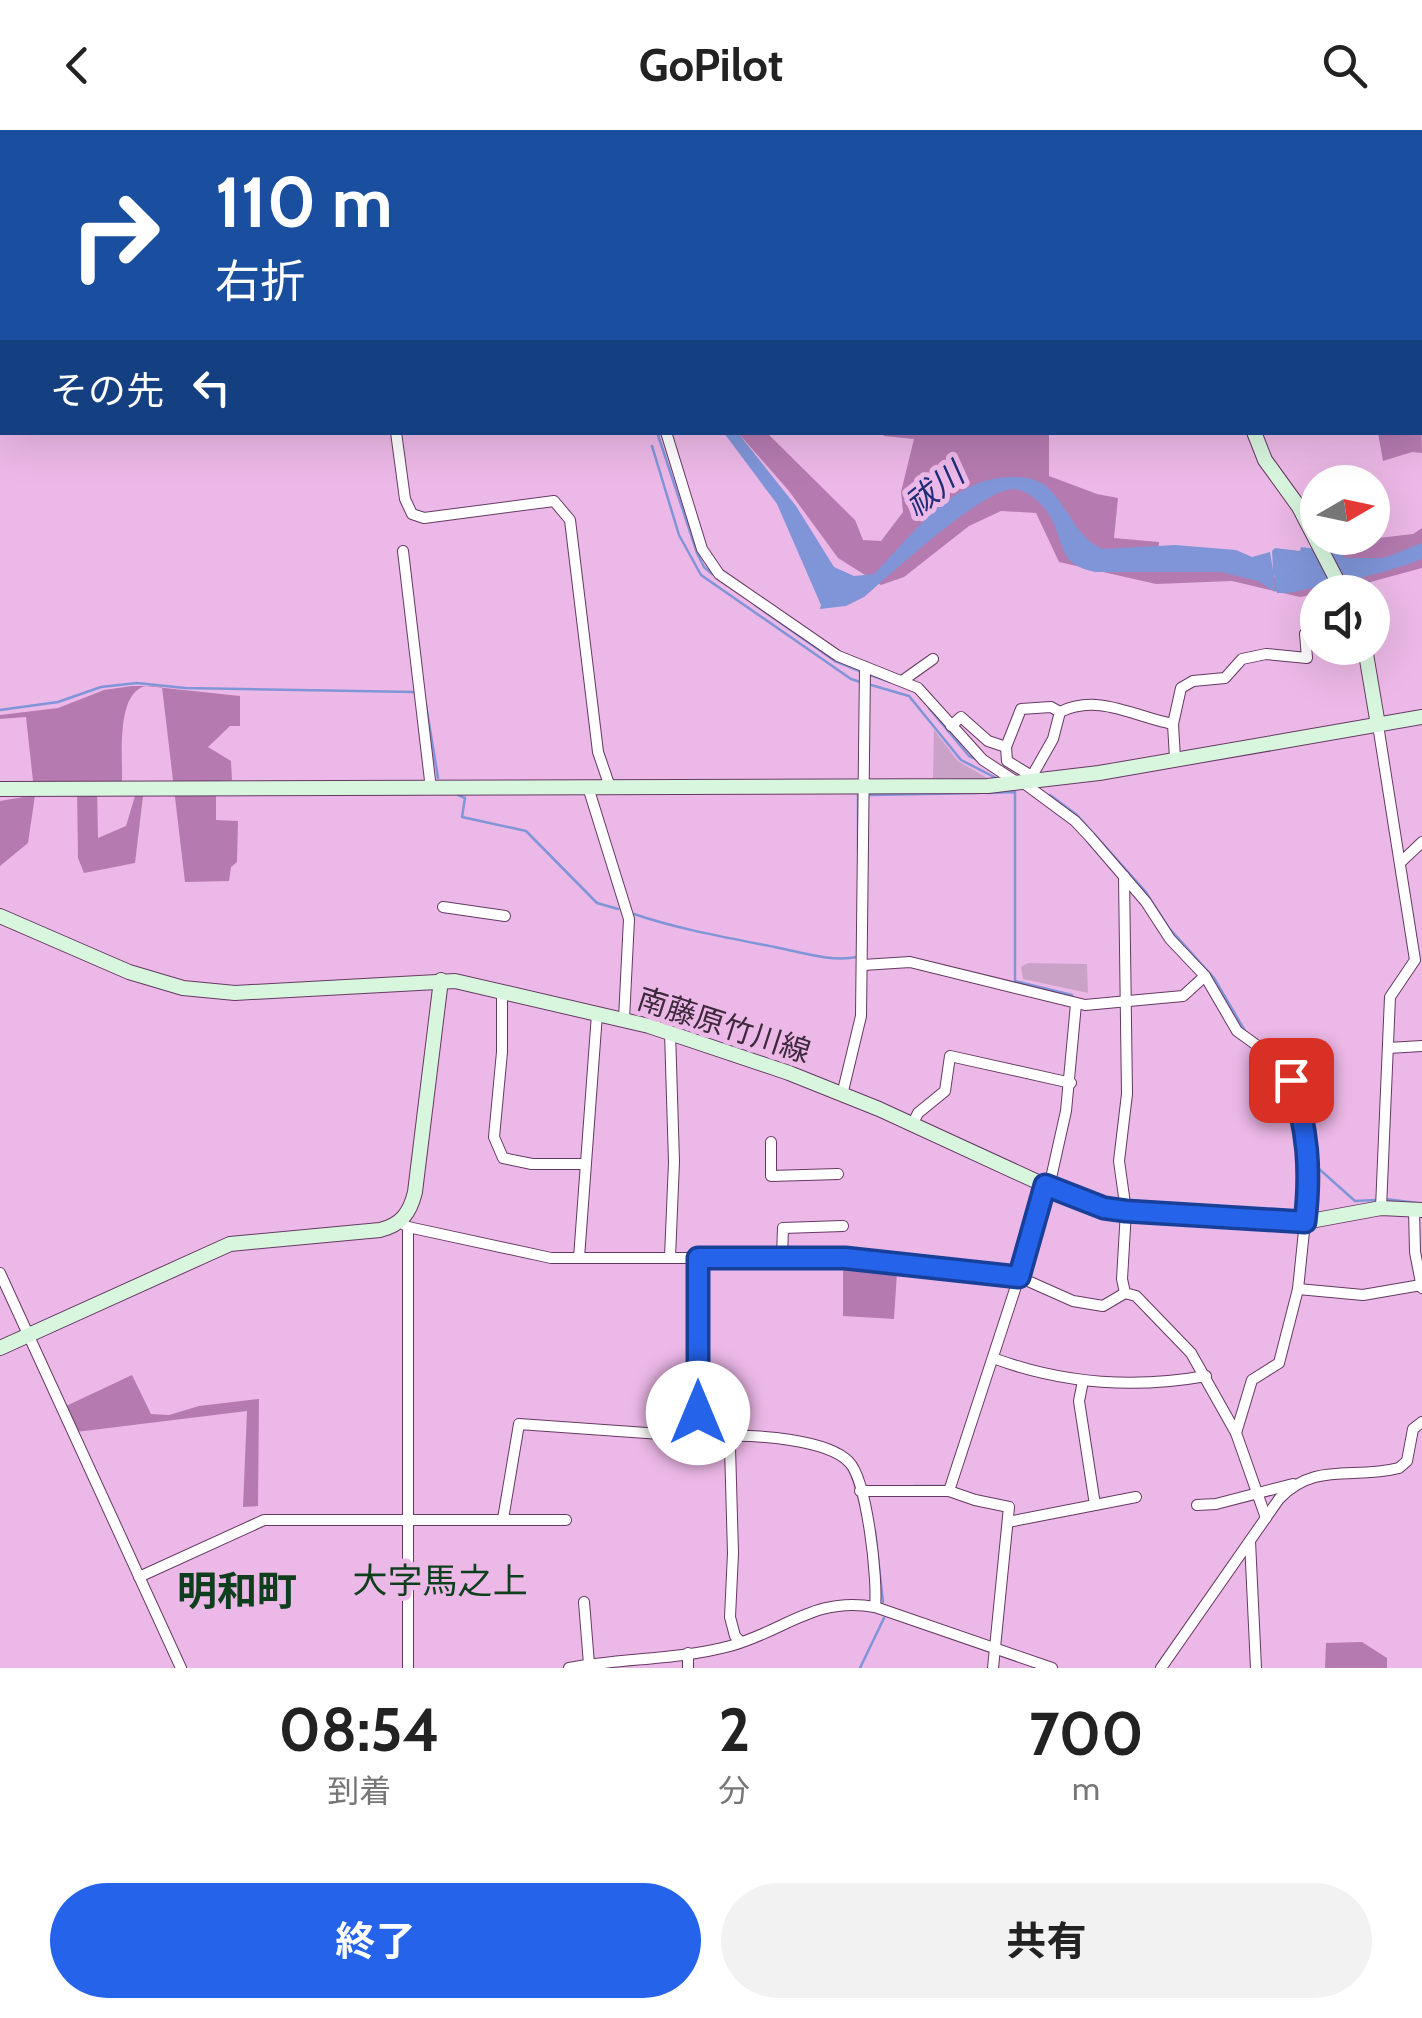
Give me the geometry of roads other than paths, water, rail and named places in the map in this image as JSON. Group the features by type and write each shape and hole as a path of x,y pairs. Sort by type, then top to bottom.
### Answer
{"street":[{"path":"396,435 404,500 412,514 424,518 554,501 565,510 570,520 598,752 610,787"},
{"path":"667,435 702,550 719,574 838,656 923,693 987,764 1026,781"},
{"path":"1255,435 1265,460 1299,508 1334,575"},
{"path":"403,551 431,789"},
{"path":"1175,759 1174,724 1181,688 1192,681 1225,678 1242,659 1266,654 1300,657"},
{"path":"902,681 933,659"},
{"path":"1368,665 1415,960 1390,997 1380,1208"},
{"path":"842,1096 861,1016 864,669"},
{"path":"1026,781 1052,739 1060,712 1077,704 1098,704 1174,724"},
{"path":"1060,712 1051,707 1021,710 1006,747 1007,761 1075,821 1124,875 1170,939 1205,976 1237,1031 1266,1052 1291,1080 1302,1120 1310,1173 1298,1290 1279,1362 1252,1380 1236,1434"},
{"path":"951,726 961,717 988,741 1006,747"},
{"path":"0,789 862,786 1026,781 1422,717"},
{"path":"588,787 629,920 624,1020"},
{"path":"1401,862 1422,842"},
{"path":"1124,875 1127,1094 1118,1162 1126,1211 1122,1279 1125,1294"},
{"path":"443,907 505,916"},
{"name":"南藤原竹川線","path":"0,916 129,972 207,992 315,990 441,980 670,1032 789,1073 1104,1208 1305,1222 1380,1208 1418,1210"},
{"path":"863,966 884,961 910,962 1076,1004 1183,996 1205,976"},
{"path":"408,1668 404,1224 415,1192 441,980"},
{"path":"502,993 501,1066 494,1137 502,1158 532,1164 585,1164"},
{"path":"950,1487 996,1359 1047,1186 1071,1083 1076,1004"},
{"path":"579,1258 597,1014"},
{"path":"670,1032 674,1162 670,1258"},
{"path":"1388,1048 1422,1046"},
{"path":"912,1125 918,1113 945,1091 950,1056 1071,1083"},
{"path":"771,1142 771,1176 838,1174"},
{"path":"1298,1290 1364,1296 1422,1287 1415,1252 1418,1210"},
{"path":"0,1348 230,1244 380,1230 404,1224 552,1258 845,1258 1019,1277 1073,1301 1104,1306 1125,1294 1136,1296 1191,1353 1206,1376 1236,1434 1266,1518"},
{"path":"782,1257 783,1228 843,1226"},
{"path":"698,1258 698,1413 703,1437"},
{"path":"0,1273 181,1668"},
{"path":"996,1359 1041,1374 1083,1381 1133,1385 1206,1376"},
{"path":"1083,1381 1079,1401 1095,1505"},
{"path":"1197,1504 1216,1504 1313,1476 1398,1468 1407,1461 1413,1429 1422,1422"},
{"path":"503,1518 520,1424 703,1437 753,1435 782,1440 843,1457 852,1465 877,1588 875,1607"},
{"path":"727,1436 733,1553 730,1617 735,1636 741,1642"},
{"path":"1160,1668 1294,1483"},
{"path":"860,1491 950,1487 975,1500 1009,1506 993,1668"},
{"path":"1008,1522 1136,1497"},
{"path":"139,1577 264,1520 566,1520"},
{"path":"1250,1542 1256,1668"},
{"path":"584,1602 588,1664"},
{"path":"570,1668 741,1642 829,1605 852,1603 875,1607 1052,1668"},
{"path":"688,1653 688,1668"}],"water":[{"path":"725,435 740,435 796,506 834,567 854,576 874,574 936,509 954,496 973,485 1017,477 1046,486 1085,537 1102,549 1175,545 1236,550 1252,557 1270,552 1273,570 1275,548 1300,551 1300,555 1384,558 1422,543 1422,559 1372,575 1300,575 1300,590 1288,593 1277,593 1274,573 1275,592 1258,581 1221,572 1095,572 1068,558 1047,511 1030,495 1014,489 999,493 960,517 864,597 846,606 820,609 777,504"}],"waterway":[{"path":"658,435 697,553 712,574"},
{"path":"652,446 679,535 701,575 851,679 863,683"},
{"path":"755,605 835,661 862,672"},
{"path":"870,675 890,682"},
{"path":"0,710 58,702 101,687 137,683 185,688 415,692"},
{"path":"871,685 909,696 961,760 996,778"},
{"path":"426,705 438,778"},
{"path":"929,708 969,756 978,760"},
{"path":"987,793 1015,792 1015,981 1072,995"},
{"path":"870,795 979,793"},
{"path":"458,795 465,798 462,817 526,831 597,903 618,909"},
{"path":"858,795 858,851"},
{"path":"1050,795 1077,815 1145,891 1169,928 1214,978 1245,1031"},
{"path":"634,914 808,954 857,957"},
{"path":"1271,1051 1296,1075 1311,1119 1318,1168 1355,1201 1376,1200"},
{"path":"1385,1199 1417,1203"},
{"path":"914,1486 946,1486"},
{"path":"875,1531 883,1602"},
{"path":"860,1668 884,1618"}],"district":[{"name":"大字馬之上","path":"440,1580"},
{"name":"明和町","path":"237,1590"}],"water label":[{"name":"祓川","path":"934,489"}]}
